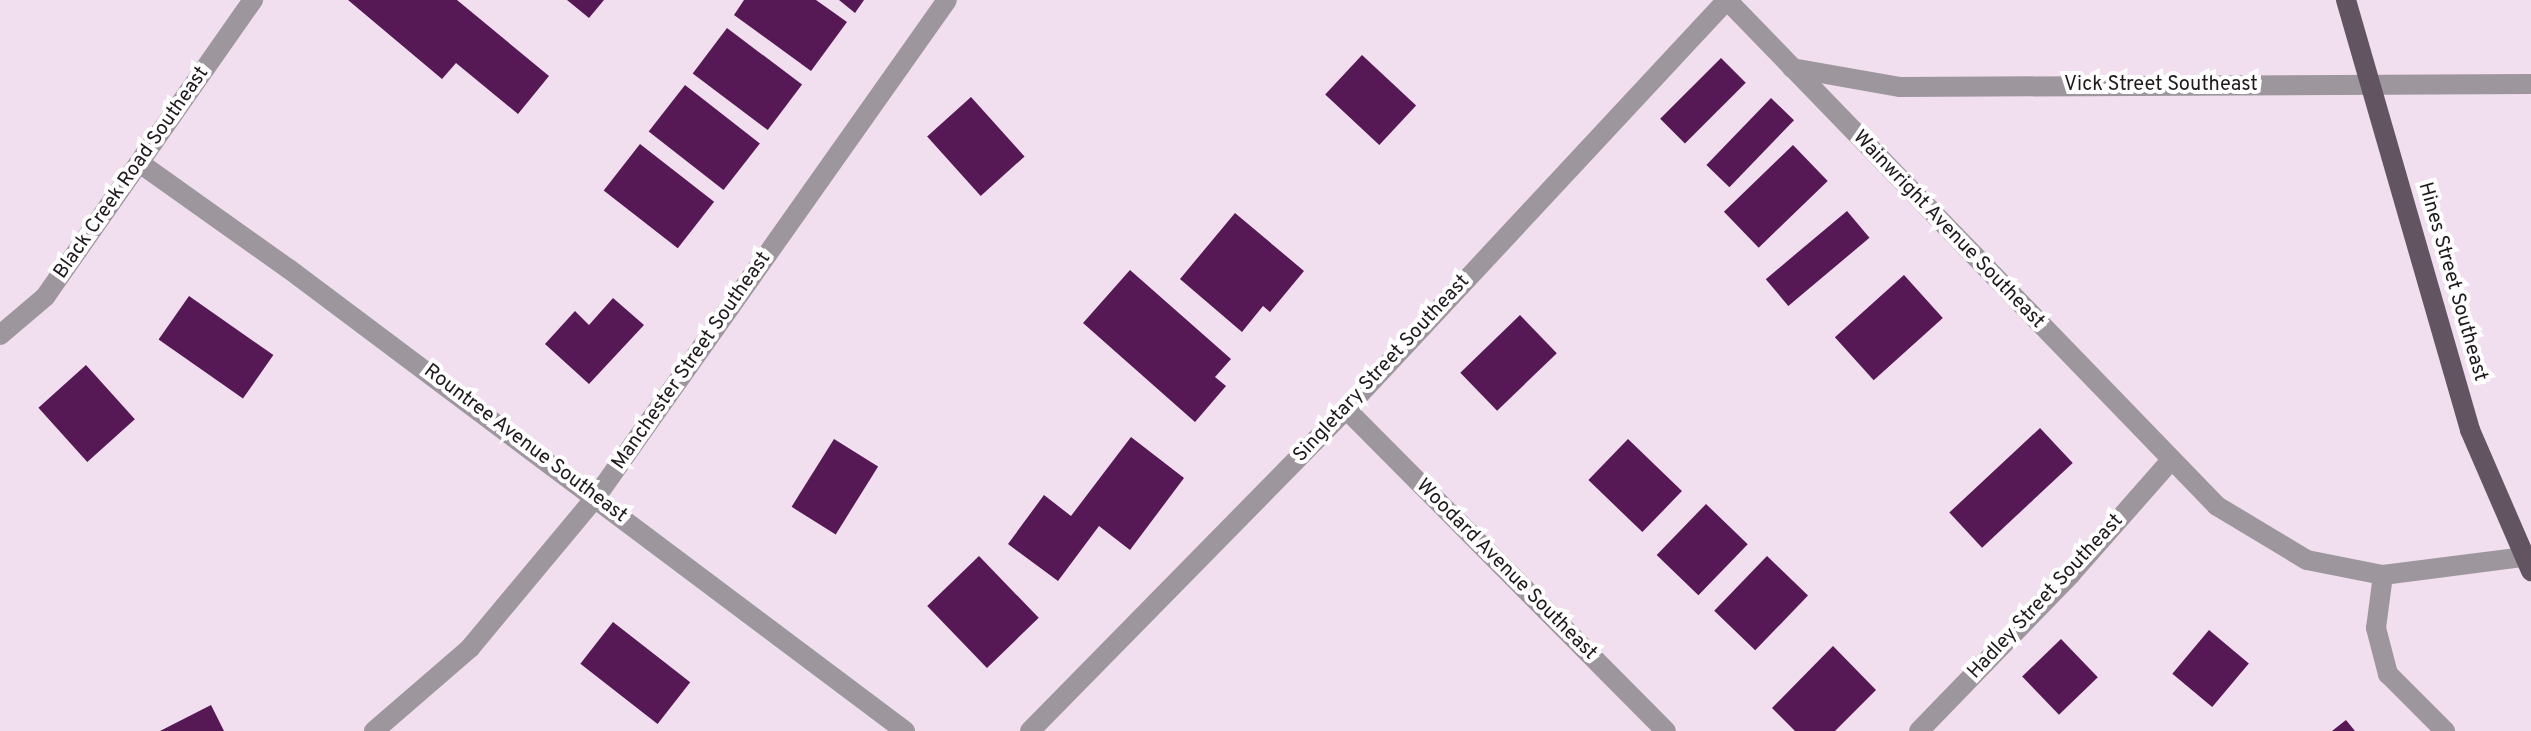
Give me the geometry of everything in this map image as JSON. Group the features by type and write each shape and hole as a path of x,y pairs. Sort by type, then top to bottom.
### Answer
{"main road":[{"name":"Hines Street Southeast","path":"2346,0 2470,430 2529,561"}],"street":[{"name":"Black Creek Road Southeast","path":"0,335 45,297 253,0"},
{"name":"Manchester Street Southeast","path":"374,731 470,648 596,497 947,0"},
{"name":"Wainwright Avenue Southeast","path":"1727,0 2217,506 2307,560 2383,575 2529,561"},
{"name":"Singletary Street Southeast","path":"1030,731 1346,409 1727,0"},
{"name":"Vick Street Southeast","path":"1792,68 1900,87 2531,84"},
{"name":"Rountree Avenue Southeast","path":"141,164 596,497 905,731"},
{"name":"Woodard Avenue Southeast","path":"1346,409 1666,731"},
{"name":"Hadley Street Southeast","path":"1919,731 2071,574 2171,460"},
{"path":"2383,575 2376,628 2388,674 2445,731"}],"building":[{"path":"348,0 457,0 549,76 518,114 456,63 442,79"},
{"path":"567,0 604,0 589,18"},
{"path":"744,0 816,0 847,22 811,71 734,15"},
{"path":"839,0 864,0 855,13"},
{"path":"727,28 802,85 768,130 693,74"},
{"path":"1362,55 1416,105 1379,145 1325,94"},
{"path":"1721,58 1746,83 1685,144 1660,119"},
{"path":"685,85 760,143 724,190 649,131"},
{"path":"971,97 1025,156 981,196 927,136"},
{"path":"1771,98 1794,120 1729,187 1706,165"},
{"path":"640,144 714,202 678,248 604,190"},
{"path":"1793,145 1828,181 1759,248 1724,212"},
{"path":"1847,211 1869,238 1788,306 1766,279"},
{"path":"1235,213 1304,271 1270,312 1263,306 1242,332 1180,279"},
{"path":"1130,270 1231,359 1215,377 1226,386 1195,422 1083,323"},
{"path":"1904,275 1943,318 1874,380 1835,337"},
{"path":"189,296 273,355 243,398 159,339"},
{"path":"613,298 644,325 589,384 545,344 575,311 589,325"},
{"path":"1520,315 1557,353 1497,411 1460,373"},
{"path":"86,365 135,419 87,462 38,408"},
{"path":"2040,428 2073,463 1982,548 1949,513"},
{"path":"1131,437 1184,478 1130,550 1099,526 1058,581 1008,544 1044,495 1071,516"},
{"path":"834,439 878,467 836,534 792,507"},
{"path":"1628,439 1682,491 1642,532 1588,480"},
{"path":"1706,504 1748,544 1698,595 1657,555"},
{"path":"979,556 1039,618 987,668 927,606"},
{"path":"1767,556 1808,596 1755,650 1714,611"},
{"path":"613,622 690,682 658,724 580,664"},
{"path":"2209,630 2249,663 2212,707 2172,674"},
{"path":"2061,639 2098,677 2059,715 2022,677"},
{"path":"1833,646 1876,690 1835,731 1795,731 1772,708"},
{"path":"211,705 224,731 160,731"},
{"path":"2346,720 2355,731 2332,731"}]}
